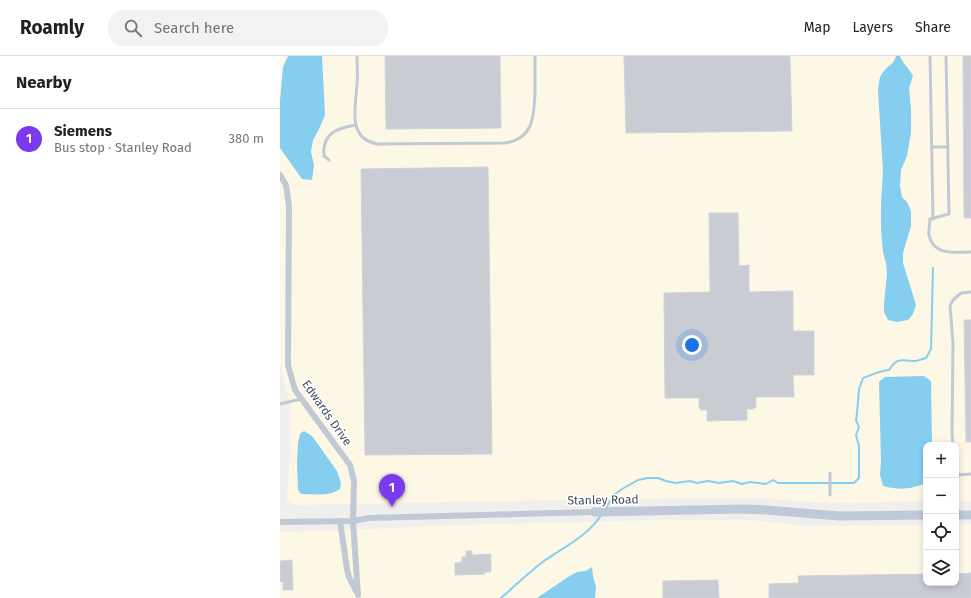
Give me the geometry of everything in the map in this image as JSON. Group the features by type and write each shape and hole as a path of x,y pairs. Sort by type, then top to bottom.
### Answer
{"street":[{"name":"Edwards Drive","path":"280,174 286,185 289,206 288,365 295,390 350,464 354,481 353,521 359,597"},
{"name":"Stanley Road","path":"280,522 353,521 377,518 614,511 743,509 839,516 923,516"},
{"path":"959,515 971,515"},
{"path":"340,521 347,570 359,597"}],"lane":[{"path":"357,56 355,109 356,125 358,132 364,138 372,143 378,144 485,144 511,142 523,136 533,118 534,56"},
{"path":"930,56 933,219"},
{"path":"946,56 949,214 930,220 929,234 931,243 938,249 950,252 971,252"},
{"path":"329,160 325,157 324,151 325,143 330,134 342,127 356,125"},
{"path":"932,147 948,147"},
{"path":"953,442 953,343 950,306 953,300 961,293 971,292"},
{"path":"280,404 301,399"},
{"path":"830,473 830,495"},
{"path":"959,475 971,474"}],"shaded area":[{"path":"280,56 971,56 971,501 959,501 959,442 923,442 923,501 854,503 802,502 765,498 610,499 293,505 287,500 291,436 291,408 280,363"},
{"path":"657,520 750,520 806,526 923,525 923,586 959,586 959,525 971,524 971,598 280,598 280,532 426,526"}],"water":[{"path":"288,56 322,56 325,115 313,140 311,152 314,165 312,180 302,179 280,148 280,100 283,67"},
{"path":"896,56 900,56 913,76 909,88 911,132 907,156 901,170 900,186 902,197 907,202 911,211 911,226 903,253 903,263 916,305 913,314 908,320 897,322 888,320 884,312 887,273 881,229 883,171 878,90 881,75 894,62"},
{"path":"924,376 931,381 932,442 923,442 923,484 914,487 904,489 883,486 880,475 879,382 885,377"},
{"path":"304,431 312,436 337,471 341,483 340,489 335,492 301,494 298,490 298,443 300,434"},
{"path":"592,567 596,587 595,598 537,598 568,577 577,572 586,571"}],"building":[{"path":"385,56 500,56 501,128 386,129"},
{"path":"624,56 790,56 792,131 626,133"},
{"path":"963,56 971,56 971,218 964,218"},
{"path":"488,167 492,454 365,455 361,169"},
{"path":"709,213 738,213 739,266 749,265 749,292 793,291 793,331 814,331 814,375 793,375 794,397 756,397 756,407 753,409 747,409 747,420 707,421 707,410 701,410 699,407 699,398 665,398 664,293 710,292"},
{"path":"964,320 971,320 971,442 966,442"},
{"path":"466,551 472,551 472,555 491,554 491,572 484,572 485,574 455,575 455,563 462,562 462,557 466,557"},
{"path":"292,560 293,590 283,590 283,581 280,582 280,561"},
{"path":"971,573 971,598 769,598 769,584 799,583 798,576 923,574 923,586 959,586 959,574"},
{"path":"718,580 719,598 663,598 663,581"}],"waterway":[{"path":"605,509 614,495 622,489 638,480 648,478 658,478 675,483 690,481 697,483 708,481 719,483 733,481 742,484 750,482 766,484 773,480 778,483 854,483 859,478 859,446 856,435 859,427 856,420 859,389 863,378 889,370 895,363 901,360 916,361 926,358 931,349 933,268"},
{"path":"501,598 538,565 583,535 602,514"}],"place":[{"name":"Siemens","path":"392,507"}]}
